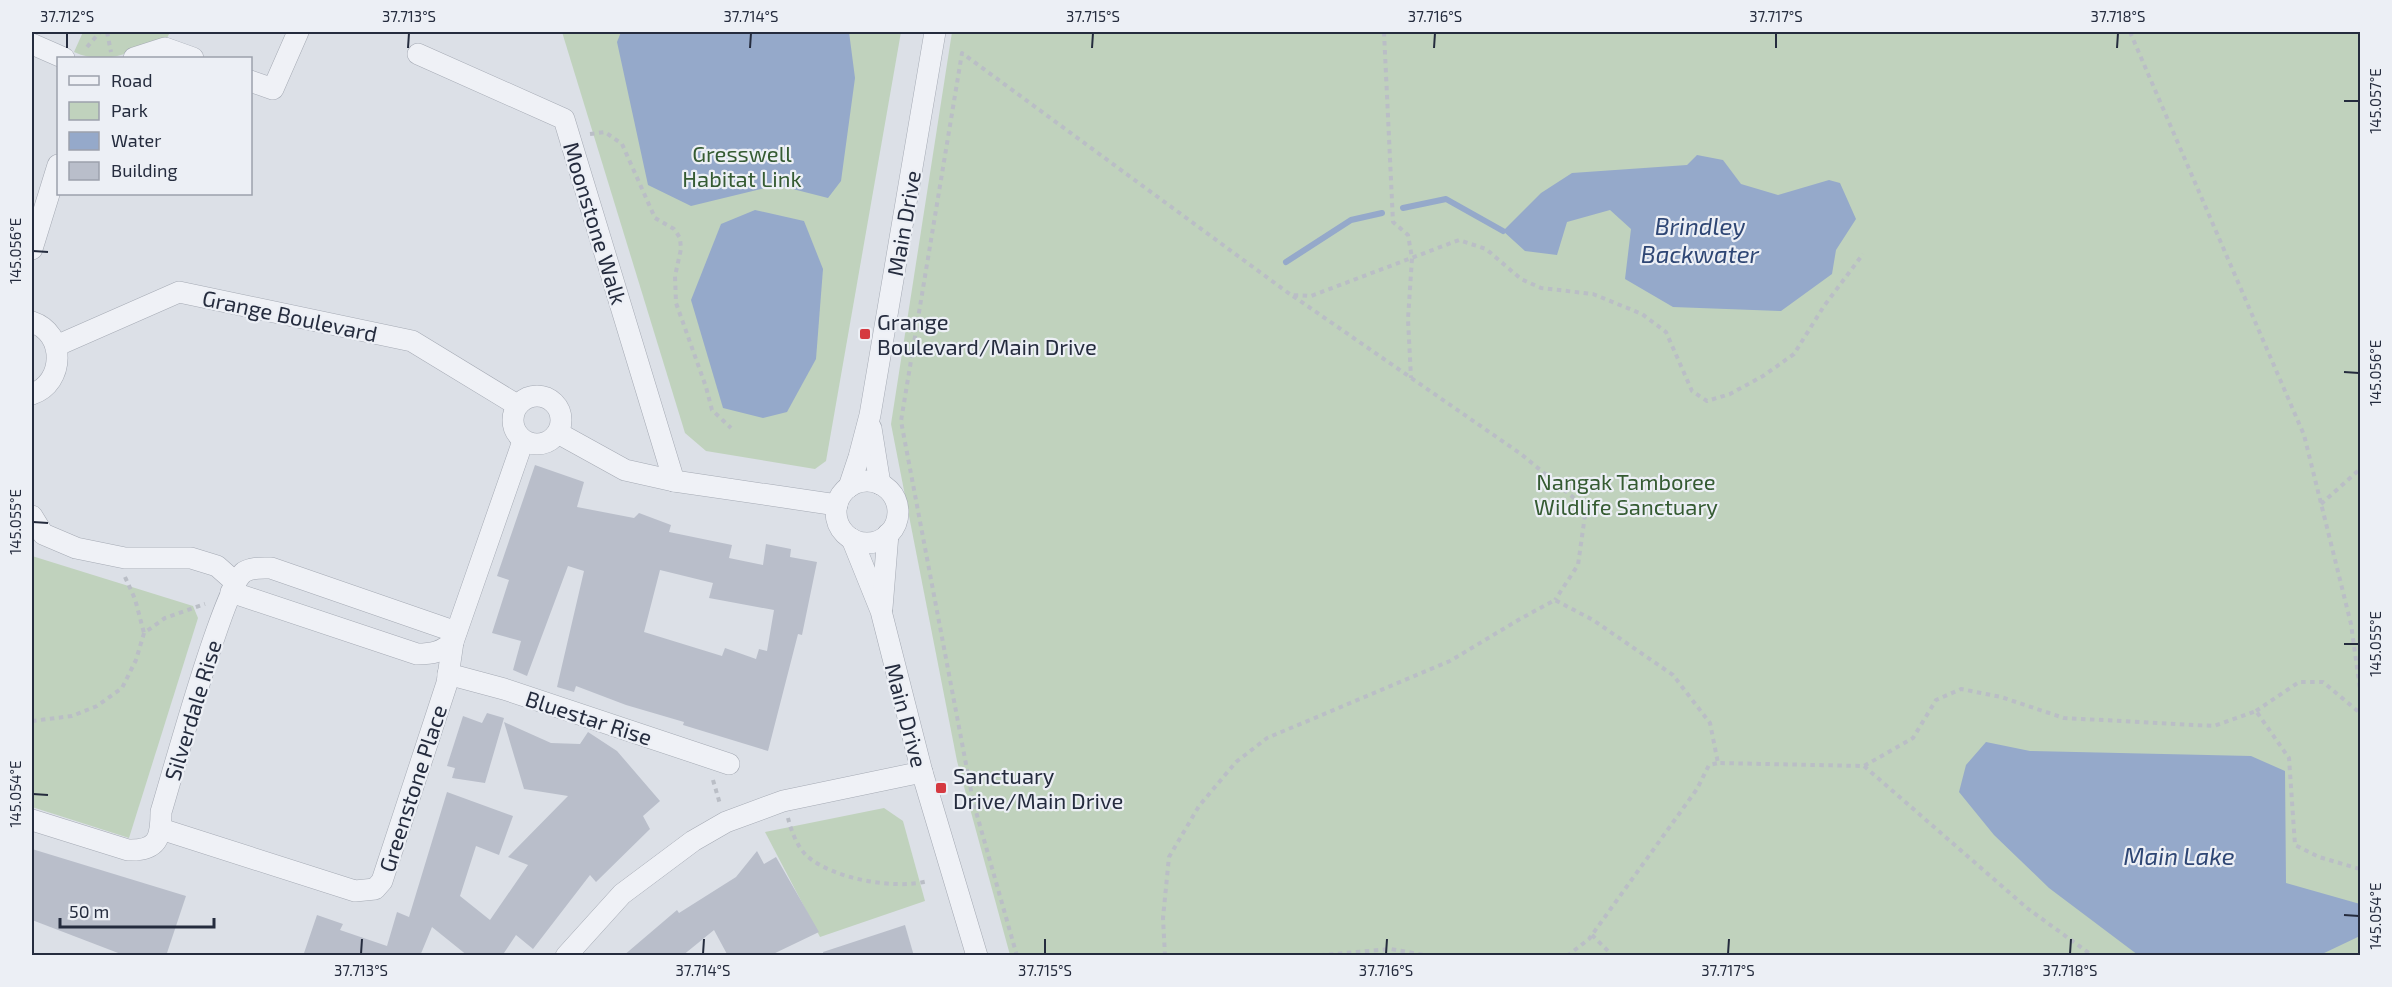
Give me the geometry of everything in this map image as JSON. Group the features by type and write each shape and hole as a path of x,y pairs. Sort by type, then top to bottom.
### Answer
{"street":[{"path":"252,82 273,89 298,32"},
{"name":"Main Drive","path":"849,487 870,415 935,32"},
{"path":"32,44 62,57"},
{"path":"137,57 165,48 190,57"},
{"name":"Moonstone Walk","path":"418,54 564,118 674,481"},
{"path":"32,249 57,168"},
{"name":"Grange Boulevard","path":"56,346 179,292 412,340 517,405"},
{"path":"32,322 49,333 56,346 58,359 55,373 48,384 32,394"},
{"path":"532,396 549,399 560,412 558,433 545,444 536,445 523,441 513,428 512,419 517,405 532,396"},
{"name":"Main Drive","path":"870,415 880,484"},
{"path":"558,433 625,470 674,481 837,505"},
{"path":"32,516 43,534 76,548 125,558 191,558 217,566 230,594 417,654 431,654 442,651 454,637 523,441"},
{"path":"864,481 880,484 888,489 897,507 895,526 888,534 871,543 861,543 844,533 838,525 837,505 843,492 849,487 864,481"},
{"name":"Main Drive","path":"881,611 888,534"},
{"name":"Main Drive","path":"852,539 881,611 922,772 977,956"},
{"path":"230,594 244,573 256,568 271,568 454,637"},
{"name":"Silverdale Rise","path":"161,829 161,812 230,594"},
{"name":"Greenstone Place","path":"161,829 355,891 375,889 382,881 448,674 454,637"},
{"name":"Bluestar Rise","path":"448,674 504,689 723,762"},
{"path":"566,956 622,894 693,841 726,822 783,801 922,772"},
{"path":"32,820 128,850 151,847 158,839 161,829"}],"path":[{"path":"87,47 100,32"},
{"path":"107,32 111,52"},
{"path":"1384,32 1393,222 1408,235 1412,258 1408,319 1411,378"},
{"path":"2130,32 2304,435 2351,624 2361,689"},
{"path":"1017,956 973,801 901,421 962,53 1291,295 1521,454 1586,508 1578,565 1555,600 1450,661 1268,738 1236,762 1199,806 1169,857 1163,918 1165,956"},
{"path":"569,136 605,132 622,144 654,218 674,229 680,238 681,249 675,276 676,303 712,410 731,428"},
{"path":"1291,295 1311,297 1459,240 1486,249 1521,279 1541,288 1593,294 1642,314 1666,332 1692,391 1707,401 1731,394 1763,376 1794,354 1824,306 1863,254"},
{"path":"2321,504 2361,469"},
{"path":"32,721 72,716 97,706 122,688 136,660 144,633 135,599 125,577"},
{"path":"144,633 165,618 230,594"},
{"path":"1555,600 1593,620 1673,675 1710,723 1718,763"},
{"path":"1567,956 1592,935 1697,789 1709,765 1718,763 1864,766 1913,738 1936,700 1962,689 2001,697 2064,718 2214,726 2256,711 2299,682 2323,682 2361,712"},
{"path":"2256,711 2289,758 2295,845 2319,857 2361,869"},
{"path":"723,762 713,771 713,786 726,822"},
{"path":"1864,766 2027,908 2093,956"},
{"path":"783,801 799,845 806,855 820,865 856,879 882,884 912,885 928,880"},
{"path":"1592,935 1613,956"},
{"path":"1311,956 1391,948 1430,956"}],"green space":[{"path":"83,32 170,32 167,38 121,55 92,57 74,52"},
{"name":"Gresswell Habitat Link","path":"562,32 901,32 826,461 815,469 706,451 685,433"},
{"name":"Nangak Tamboree Wildlife Sanctuary","path":"952,32 2360,32 2360,955 1010,955 957,761 891,424"},
{"path":"32,556 193,606 198,618 129,838 32,807"},
{"path":"884,808 903,821 925,901 820,937 765,832"}],"water":[{"path":"621,32 849,32 855,78 841,181 828,198 777,185 691,206 648,185 617,42"},
{"name":"Brindley Backwater","path":"1697,155 1723,160 1741,184 1778,195 1829,180 1840,183 1856,219 1836,250 1832,274 1781,311 1673,307 1625,279 1631,229 1610,210 1567,222 1557,255 1525,251 1503,231 1541,193 1572,173 1687,165"},
{"path":"755,210 804,221 823,269 816,359 787,412 763,418 723,408 691,300 721,224"},
{"name":"Main Lake","path":"1986,742 2030,751 2251,756 2285,771 2286,883 2360,904 2360,936 2320,955 2138,955 2049,888 1994,835 1959,792 1966,765"}],"building":[{"path":"535,465 584,482 577,507 634,518 639,513 671,525 669,532 732,545 729,558 763,565 766,544 791,549 790,557 817,562 802,635 798,634 768,751 683,725 684,722 626,705 576,686 574,692 557,687 584,571 568,566 527,676 513,670 521,641 492,633 509,580 497,576","holes":["660,570 713,583 709,598 774,610 767,651 759,649 756,659 725,648 722,656 644,632"]},
{"path":"487,713 504,718 485,783 452,778 455,768 447,766 463,716 482,723"},
{"path":"504,722 551,743 580,744 588,732 617,751 660,801 643,816 650,829 596,882 590,875 533,949 516,935 502,956 468,956 432,927 420,956 303,956 317,915 343,924 340,930 387,946 397,912 409,917 447,792 513,816 499,855 476,846 460,896 490,920 528,865 508,857 568,796 524,789"},
{"path":"32,849 186,896 166,956 126,956 32,920"},
{"path":"757,851 764,864 776,857 819,932 769,956 728,956 714,930 682,956 623,956 677,910 679,913 736,877"},
{"path":"905,925 914,956 824,956 823,952"}],"waterway":[{"path":"1403,208 1446,199 1503,231"},
{"path":"1286,262 1351,220 1382,213"}],"place":[{"name":"Grange Boulevard/Main Drive","path":"865,334"},
{"name":"Sanctuary Drive/Main Drive","path":"941,788"}]}
